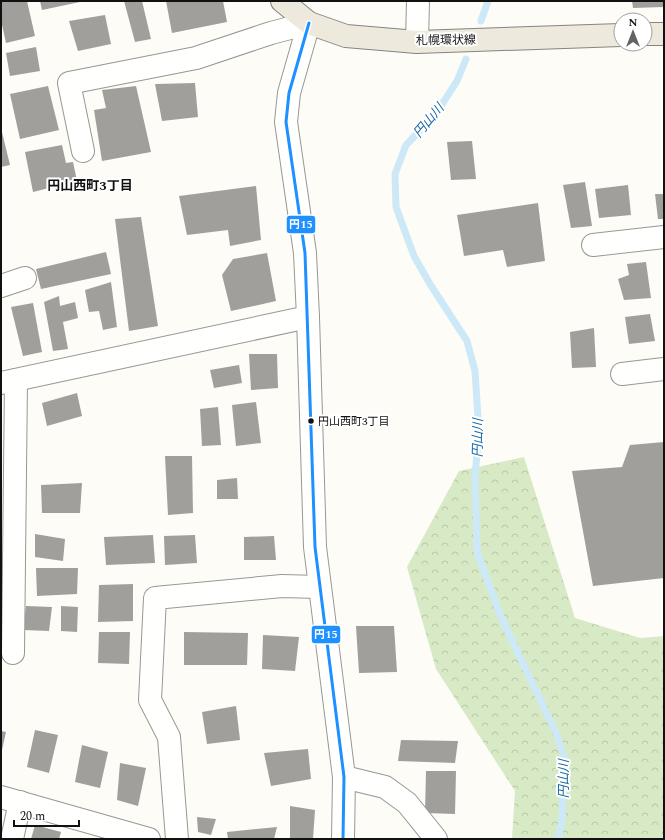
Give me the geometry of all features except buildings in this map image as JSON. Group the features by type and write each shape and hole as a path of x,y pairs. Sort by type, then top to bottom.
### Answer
{"main road":[{"name":"札幌環状線","path":"282,1 309,23 346,36 417,42 613,35"},
{"path":"653,34 664,34"}],"street":[{"path":"417,42 418,1"},
{"path":"83,151 69,83 196,58 271,33 309,23"},
{"path":"309,23 289,93 286,122 305,253 315,547 344,777 343,839"},
{"path":"593,245 664,237"},
{"path":"1,286 25,278"},
{"path":"13,653 8,382 308,317"},
{"path":"622,374 664,369"},
{"path":"177,839 169,737 150,700 155,598 282,586 320,587"},
{"path":"344,777 385,787 407,803 436,839"},
{"path":"12,839 11,800 112,834 149,839"}],"green space":[{"path":"524,457 575,618 640,638 664,636 664,839 512,839 515,791 436,669 407,567 459,471"}],"waterway":[{"name":"円山川","path":"481,21 488,1"},
{"name":"円山川","path":"466,59 457,81 435,115 406,145 395,174 396,207 414,256 430,284 467,341 475,371 479,434 475,475 477,552 501,617 556,733 564,757 562,820 558,839"}],"transit line":[{"name":"円15","path":"309,23 289,93 286,122 305,253 315,547 344,777 343,839"}],"place":[{"name":"円山西町3丁目","path":"311,421"}],"district":[{"name":"円山西町3丁目","path":"90,185"}]}
